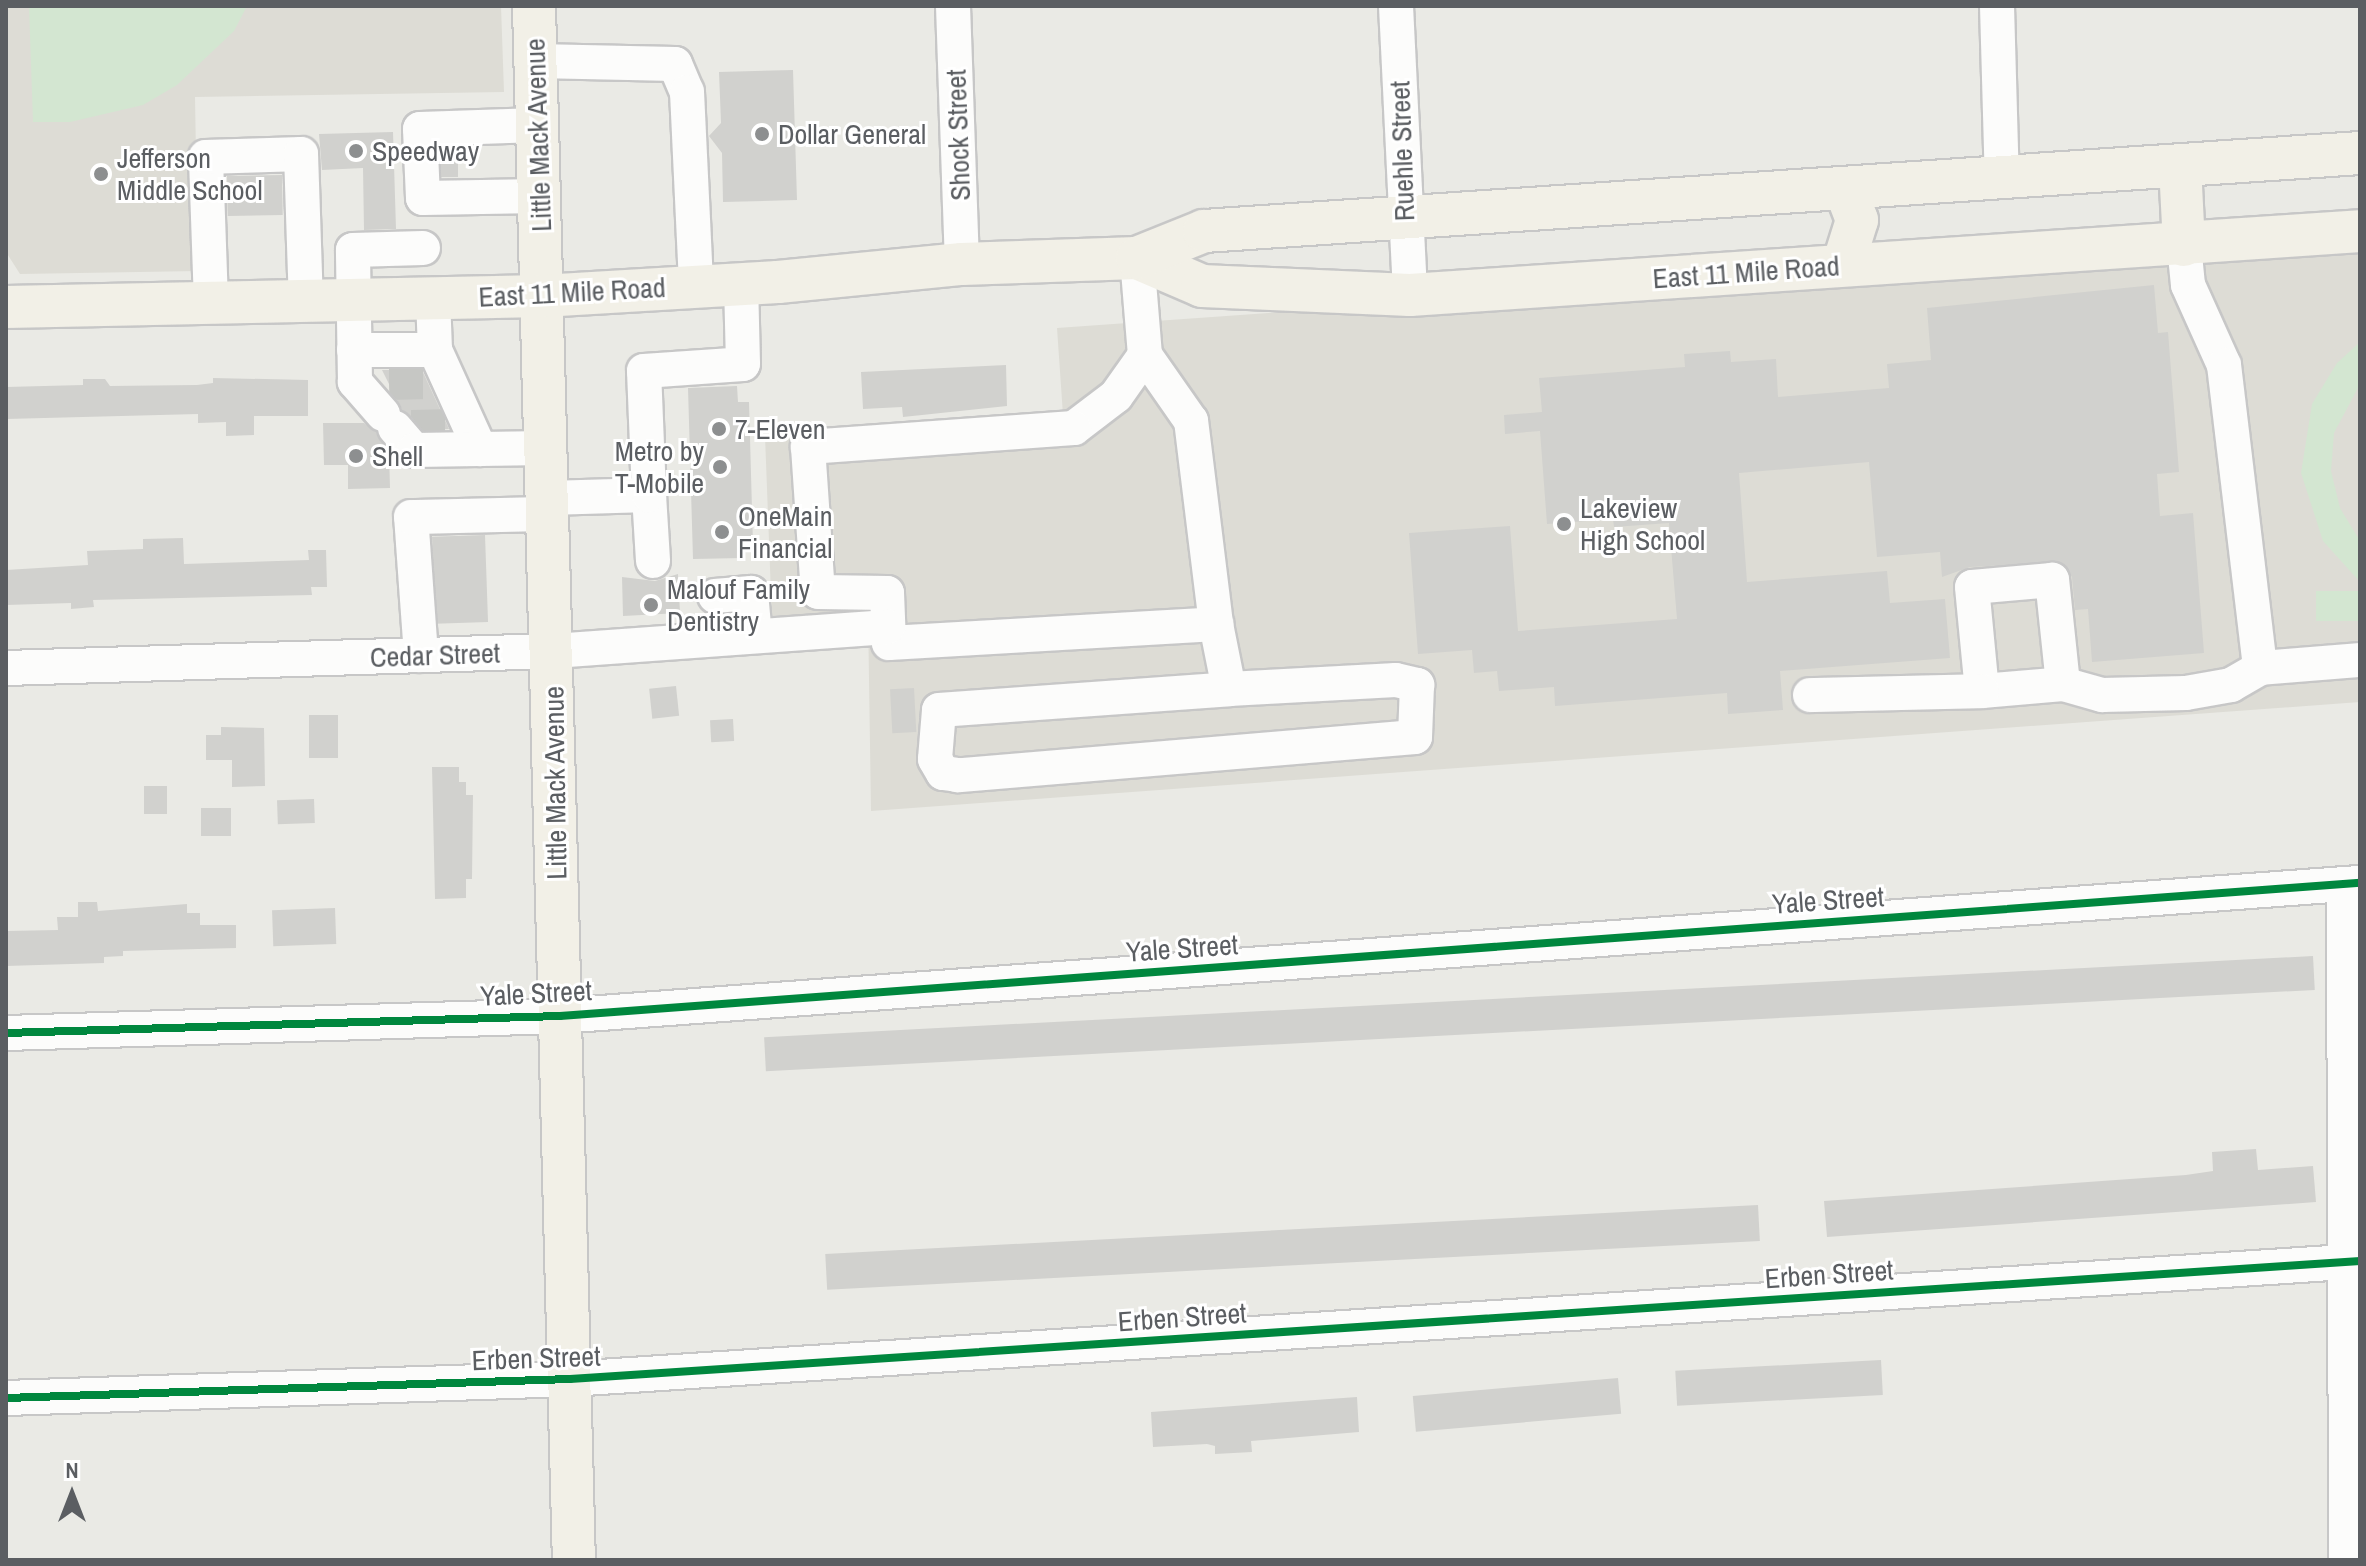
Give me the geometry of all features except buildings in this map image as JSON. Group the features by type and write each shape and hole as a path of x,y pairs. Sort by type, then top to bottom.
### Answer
{"main road":[{"name":"Little Mack Avenue","path":"534,6 574,1560"},
{"name":"East 11 Mile Road","path":"6,307 542,296 741,284 962,264 1137,258 1204,231 1405,221 2360,153"},
{"path":"2180,166 2184,245"},
{"path":"1843,265 1857,220 1845,189"},
{"name":"East 11 Mile Road","path":"1137,258 1202,286 1410,295 2360,231"}],"street":[{"name":"Shock Street","path":"953,6 962,264"},
{"name":"Ruehle Street","path":"1396,6 1410,295"},
{"path":"1997,6 2002,180"},
{"path":"536,61 675,64 687,92 696,286"},
{"path":"467,434 438,371 423,248 420,129 538,125"},
{"path":"211,303 206,157 301,154 306,301"},
{"path":"423,198 540,196"},
{"path":"2184,245 2188,285 2224,365 2260,668"},
{"path":"423,248 353,250 354,366 394,408 395,428 414,450 467,434 546,448"},
{"path":"1137,258 1145,355 1191,421 1216,624 1229,689"},
{"path":"653,561 644,371 743,364 741,284"},
{"path":"1145,355 1116,396 1074,428 808,447 818,592 887,593 875,628 889,643 1216,624"},
{"path":"354,366 438,371"},
{"path":"421,655 411,517 649,495"},
{"path":"1982,691 1972,587 2025,582 2052,580 2063,684"},
{"path":"715,596 751,593 755,636"},
{"name":"Cedar Street","path":"6,668 553,651 875,628"},
{"path":"1810,695 1982,691 2063,684 2102,695 2186,693 2231,685 2260,668 2360,660"},
{"path":"1396,680 1417,685 1415,737 958,775 943,773 935,759 939,710 1229,689 1396,680"},
{"path":"2346,1560 2353,1261 2352,884"},
{"name":"Yale Street","path":"6,1033 560,1016 2352,884"},
{"name":"Erben Street","path":"6,1398 570,1379 2353,1261"}],"shaded area":[{"name":"Jefferson Middle School","path":"6,6 501,6 504,92 195,97 198,271 20,274 6,252"},
{"name":"Lakeview High School","path":"2360,235 2360,702 871,811 868,613 772,620 765,436 1063,415 1057,328"}],"green space":[{"path":"29,6 247,6 234,31 177,85 143,105 70,122 33,122"},
{"path":"2360,342 2360,384 2334,433 2331,471 2340,508 2360,541 2360,582 2323,541 2301,473 2312,404 2337,363"},
{"path":"2316,591 2360,591 2360,621 2316,621"}],"tunnel":[{"path":"389,383 429,382"},
{"path":"411,427 453,426"}],"cycle path":[{"path":"6,1033 560,1016 2360,883"},
{"path":"6,1398 570,1379 2360,1261"}],"place":[{"name":"Dollar General","path":"762,134"},
{"name":"Speedway","path":"356,151"},
{"name":"Jefferson Middle School","path":"101,174"},
{"name":"7-Eleven","path":"719,429"},
{"name":"Shell","path":"356,456"},
{"name":"Metro by T-Mobile","path":"720,467"},
{"name":"Lakeview High School","path":"1564,524"},
{"name":"OneMain Financial","path":"722,532"},
{"name":"Malouf Family Dentistry","path":"651,605"}]}
